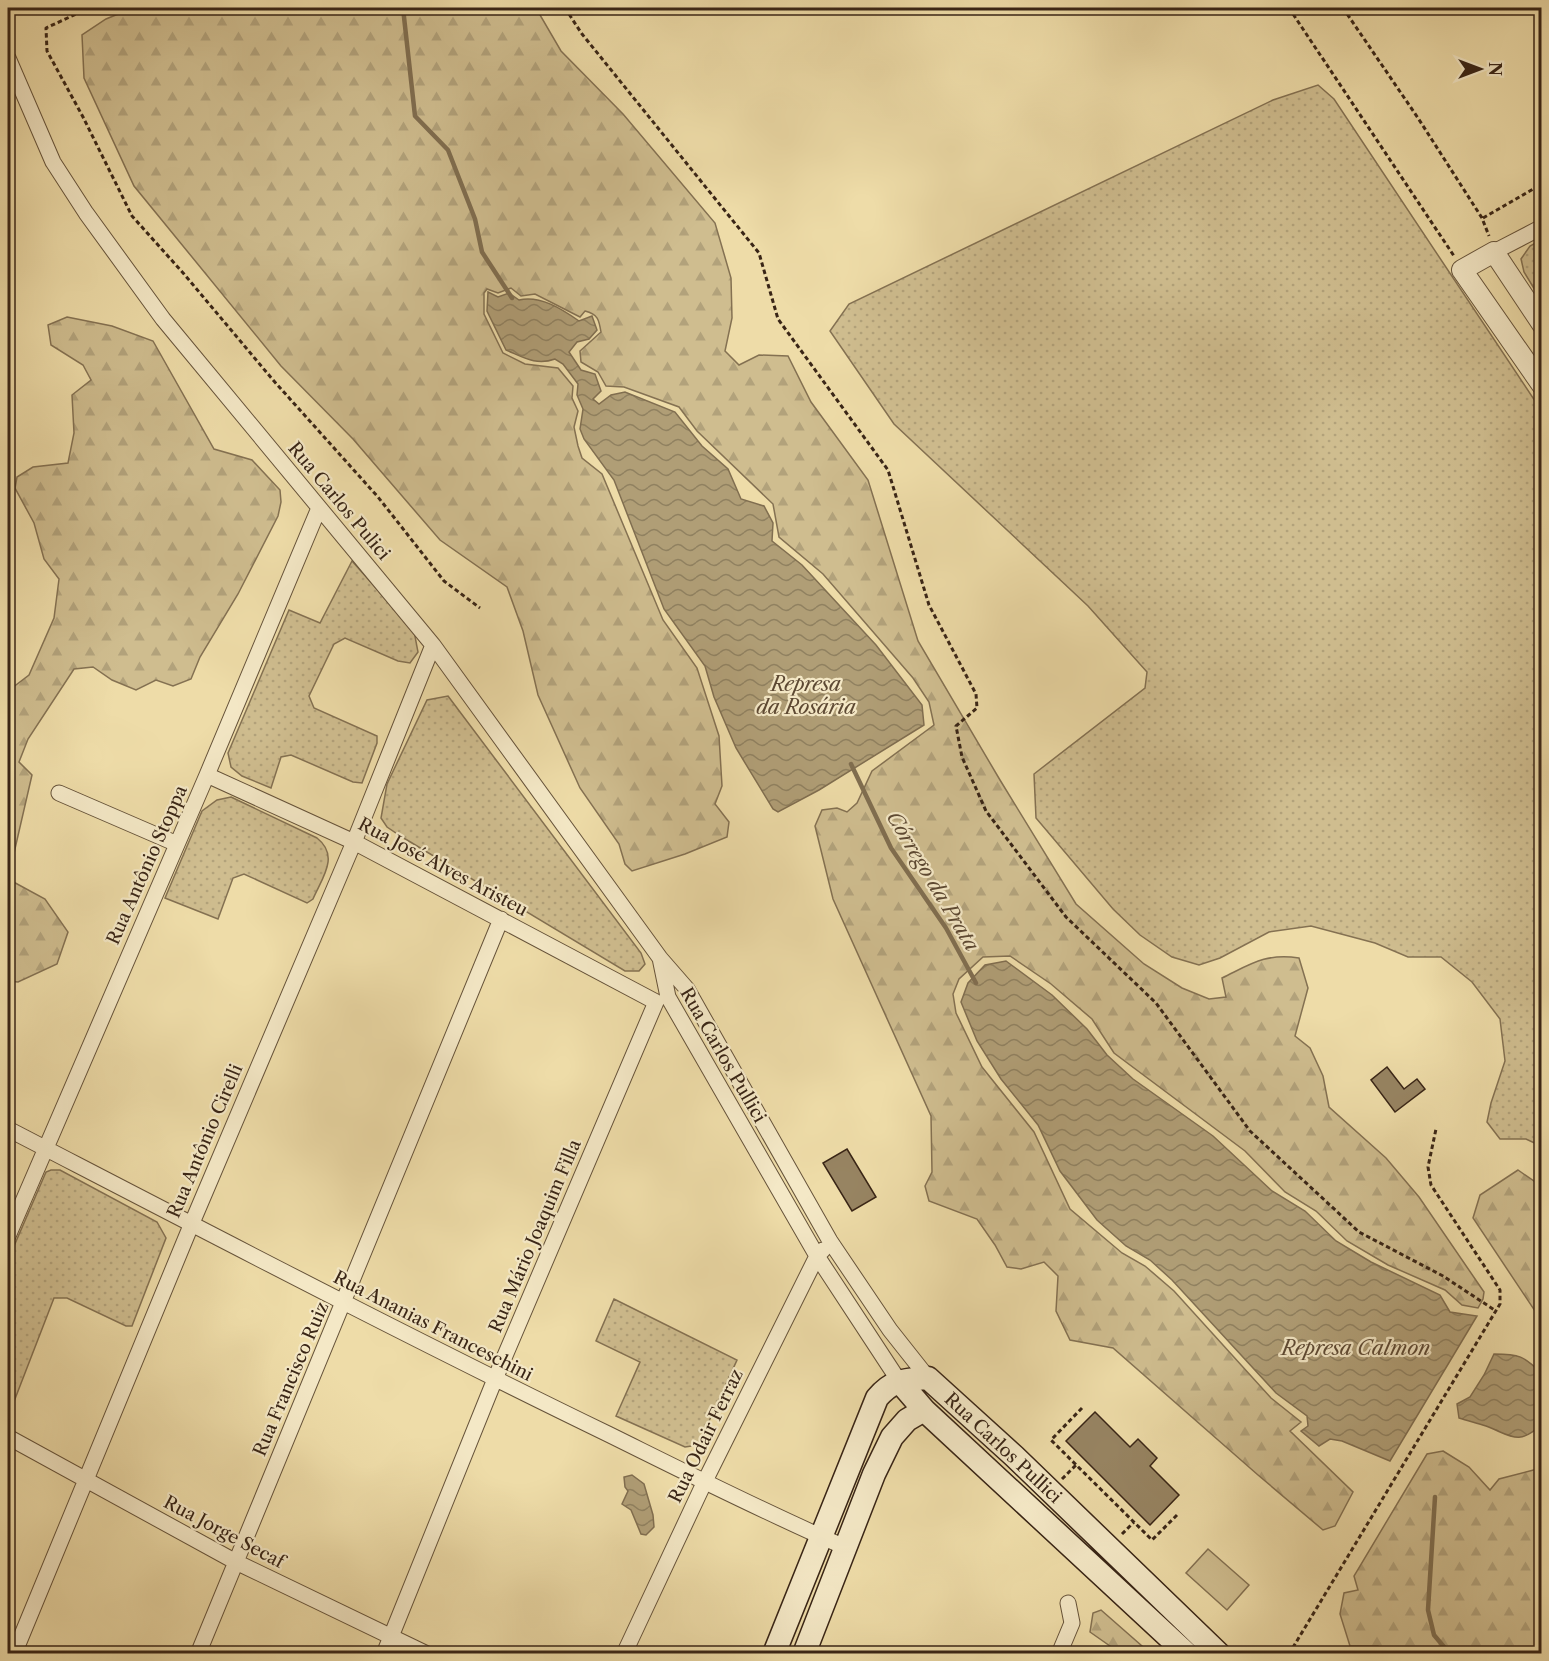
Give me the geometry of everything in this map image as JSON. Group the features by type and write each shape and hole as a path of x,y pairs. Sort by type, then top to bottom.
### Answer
{"main road":[{"path":"774,1653 877,1398 886,1387 899,1381 928,1378"},
{"name":"Rua Carlos Pullici","path":"928,1378 1014,1456 1219,1653"},
{"name":"Rua Carlos Pullici","path":"899,1381 924,1410 1187,1653"},
{"path":"804,1653 847,1548 874,1474 892,1437 907,1420 924,1410"}],"street":[{"name":"Rua Carlos Pulici","path":"8,58 53,162 86,213 163,319 433,645 660,958"},
{"path":"1542,226 1462,270 1542,385"},
{"path":"1494,252 1542,324"},
{"name":"Rua Antônio Stoppa","path":"8,1236 207,775 319,508"},
{"name":"Rua Antônio Cirelli","path":"14,1653 192,1223 354,842 433,645"},
{"name":"Rua José Alves Aristeu","path":"207,775 354,842 501,920 662,999"},
{"path":"59,793 177,844"},
{"name":"Rua Francisco Ruiz","path":"198,1653 501,920"},
{"name":"Rua Carlos Pullici","path":"660,958 687,989 830,1241 890,1330 928,1378"},
{"name":"Rua Carlos Pullici","path":"660,958 662,999 817,1257 899,1381"},
{"path":"662,999 687,989"},
{"name":"Rua Mário Joaquim Filla","path":"384,1653 495,1379 662,999"},
{"name":"Rua Ananias Franceschini","path":"8,1129 344,1304 847,1548"},
{"name":"Rua Odair Ferraz","path":"624,1653 705,1481 817,1257 830,1241"},
{"name":"Rua Jorge Secaf","path":"8,1437 236,1562 427,1653"},
{"path":"1059,1653 1072,1623 1068,1603"}],"path":[{"path":"89,8 46,28 47,51 132,216 273,380 378,496 444,580 480,608"},
{"path":"565,8 582,34 759,253 778,319 888,470 929,605 976,694 977,708 956,726 962,757 986,811 1066,917 1156,1004 1250,1131 1359,1232 1443,1276 1496,1311"},
{"path":"1289,8 1462,270"},
{"path":"1343,8 1418,118 1482,218 1494,252"},
{"path":"1482,218 1542,184"},
{"path":"1289,1653 1500,1304 1500,1290 1431,1185 1428,1167 1436,1129"},
{"path":"1082,1408 1051,1440 1152,1540 1178,1514"}],"green space":[{"path":"133,8 536,8 561,51 623,114 715,223 731,278 732,318 725,351 739,365 759,355 788,356 811,402 868,480 918,641 1076,904 1144,964 1182,988 1209,999 1226,997 1222,978 1250,964 1267,958 1299,958 1308,988 1295,1036 1310,1048 1323,1076 1329,1107 1386,1158 1419,1197 1484,1292 1478,1308 1462,1305 1445,1290 1388,1265 1347,1241 1316,1211 1285,1192 1245,1151 1114,1053 1092,1019 1051,984 1010,956 983,957 959,979 953,994 956,1013 982,1067 1034,1132 1070,1209 1122,1253 1145,1266 1174,1291 1271,1398 1301,1422 1290,1431 1353,1492 1335,1526 1323,1530 1113,1348 1070,1340 1056,1311 1058,1276 1044,1262 1021,1269 1007,1267 977,1219 929,1201 925,1186 932,1172 931,1116 833,899 815,826 822,810 837,808 847,812 857,803 872,771 934,725 929,702 913,678 823,574 779,537 773,504 697,431 679,407 624,387 606,386 598,372 581,362 580,351 601,332 595,316 585,311 580,317 535,294 521,296 511,288 498,293 487,289 484,293 484,314 503,353 525,364 558,368 573,386 572,398 578,411 574,427 582,458 602,474 663,620 697,668 719,736 722,786 715,804 729,822 727,837 685,854 632,871 625,864 619,844 580,788 538,695 523,631 507,587 440,540 353,439 281,366 134,186 84,78 82,35 106,19"},
{"path":"1318,85 1334,99 1541,410 1541,1146 1526,1139 1500,1139 1487,1122 1505,1061 1500,1019 1472,982 1441,957 1408,957 1375,943 1311,926 1269,932 1220,958 1199,965 1172,957 1140,935 1113,909 1036,818 1034,774 1145,688 1147,672 1088,606 894,424 830,331 849,304 1273,100"},
{"path":"1541,240 1541,300 1524,272 1521,259 1530,246"},
{"path":"67,317 112,326 153,341 214,449 252,460 280,490 281,502 278,516 238,594 200,657 191,679 173,686 156,680 136,690 112,680 93,667 74,669 28,739 19,762 32,775 8,879 8,691 29,675 54,618 59,579 44,559 34,523 15,488 17,477 33,467 68,463 74,433 72,395 91,380 83,365 51,345 48,325"},
{"path":"352,561 414,631 418,652 410,663 398,661 345,638 334,644 309,696 314,708 377,736 377,743 362,783 353,782 291,755 281,757 271,788 242,776 231,767 228,753 289,610 320,623"},
{"path":"448,696 641,953 645,964 639,971 625,971 387,827 381,818 387,784 427,700"},
{"path":"231,797 317,838 324,845 327,852 327,867 313,899 307,903 244,874 233,878 218,919 165,898 202,811 217,800"},
{"path":"8,879 45,899 68,932 57,964 18,982 8,981"},
{"path":"60,1170 157,1222 166,1238 132,1326 126,1326 67,1298 54,1298 8,1417 8,1260 46,1172"},
{"path":"1518,1170 1541,1186 1541,1320 1473,1218 1480,1195"},
{"path":"614,1299 737,1360 698,1445 685,1447 616,1416 640,1362 596,1341"},
{"path":"1443,1451 1469,1467 1490,1490 1499,1479 1541,1468 1541,1653 1381,1654 1378,1646 1350,1646 1340,1614 1344,1593 1358,1590 1354,1576 1427,1454"},
{"path":"1208,1549 1249,1585 1227,1610 1186,1573"},
{"path":"1101,1610 1150,1653 1120,1653 1090,1632 1093,1613"}],"water":[{"name":"Represa da Rosária","path":"488,292 498,297 509,293 519,300 543,301 579,321 592,316 597,330 589,339 577,342 569,352 581,370 595,374 601,391 593,399 599,404 611,395 625,392 675,412 702,446 728,469 741,499 764,506 773,523 772,541 802,565 876,645 922,705 924,725 819,790 778,812 773,809 736,748 714,697 705,666 664,609 614,480 584,439 580,429 583,409 577,395 578,384 563,364 555,359 536,361 506,350 487,311"},
{"name":"Represa Calmon","path":"1006,961 1052,995 1087,1029 1107,1055 1133,1079 1213,1136 1272,1191 1305,1211 1336,1241 1371,1262 1440,1295 1450,1312 1477,1316 1390,1461 1342,1441 1330,1439 1319,1446 1301,1431 1308,1426 1307,1416 1276,1393 1172,1280 1150,1260 1126,1246 1097,1220 1060,1171 1038,1125 1001,1079 977,1041 961,1002 968,983 985,965"},
{"path":"1494,1354 1520,1357 1541,1373 1541,1425 1526,1435 1509,1436 1459,1418 1457,1404 1470,1397"},
{"path":"632,1475 644,1484 653,1515 654,1527 646,1535 641,1534 631,1510 622,1504 628,1491 624,1477"}],"building":[{"path":"1387,1067 1404,1089 1417,1079 1425,1089 1395,1112 1371,1080"},
{"path":"847,1149 876,1197 852,1211 823,1163"},
{"path":"1095,1412 1130,1447 1138,1439 1157,1458 1150,1466 1179,1495 1150,1525 1066,1441"}],"waterway":[{"name":"Córrego da Prata","path":"403,8 415,116 448,150 475,219 482,252 512,298"},
{"name":"Córrego da Prata","path":"851,764 891,848 946,928 976,983"},
{"name":"Córrego da Prata","path":"1435,1497 1428,1610 1434,1635 1450,1654"}]}
